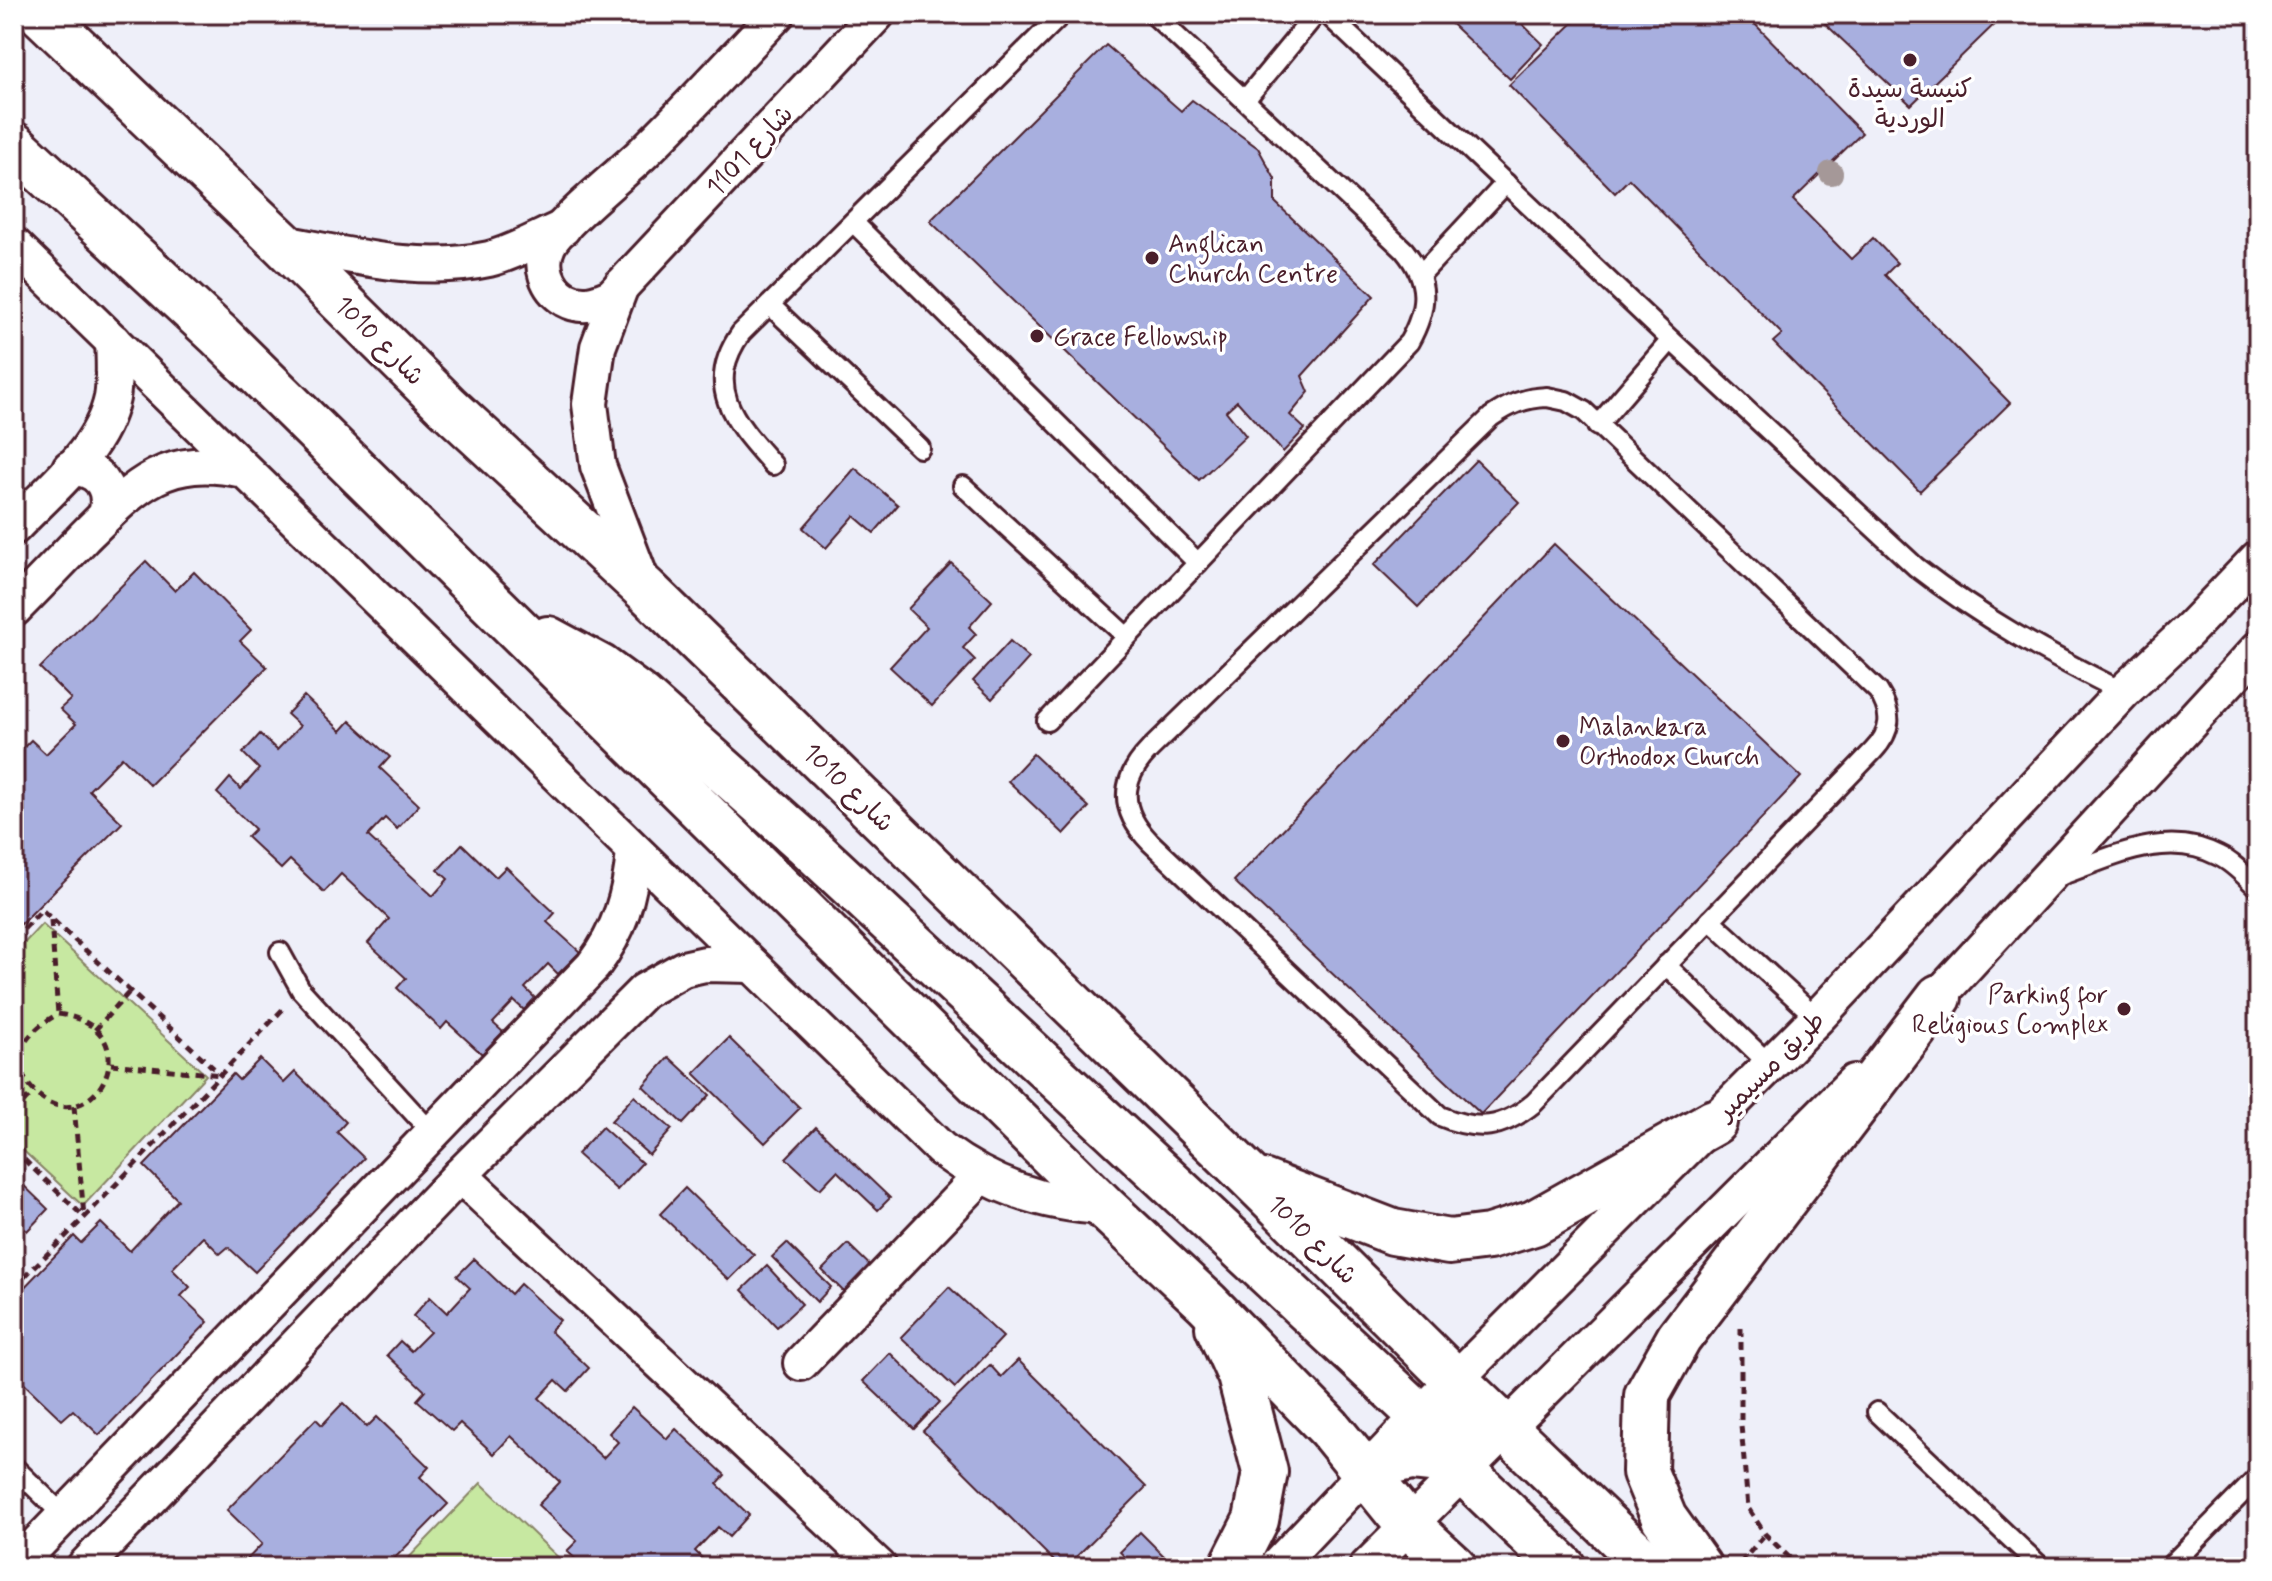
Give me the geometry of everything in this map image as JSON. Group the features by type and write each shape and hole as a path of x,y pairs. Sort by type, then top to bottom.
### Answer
{"street":[{"name":"شارع 1010","path":"41,14 282,243 447,406 646,590 1650,1567"},
{"name":"شارع 1101","path":"777,14 643,153 553,237 544,262 546,276 552,288 562,297 586,305 600,303 612,296 877,14"},
{"path":"14,145 219,335 1104,1207 1207,1303 1329,1428 1407,1524 1454,1567"},
{"name":"شارع 1101","path":"282,243 400,264 447,264 491,259 563,228"},
{"path":"14,245 941,1149 981,1176 1010,1189 1072,1205 1104,1207"},
{"name":"شارع 1101","path":"621,286 598,347 590,404 598,466 646,590"},
{"path":"14,527 88,448 103,424 112,398 113,341"},
{"path":"14,609 106,515 142,483 191,465 218,464 243,470"},
{"path":"70,468 93,472 103,480 108,491 106,515"},
{"name":"طريق مسيمير","path":"1276,1567 1420,1415 1817,1018 2123,692 2188,631 2258,558"},
{"path":"509,622 556,642 641,697 816,853 1420,1415 1439,1428 1461,1434 1485,1435 1507,1429"},
{"path":"1367,1567 1939,997 2258,649"},
{"path":"15,1567 593,966 619,925 627,902 634,852"},
{"path":"84,1567 460,1175 644,991 683,969 705,964 752,965"},
{"path":"593,966 613,976 621,984 631,1004"},
{"path":"1699,1567 1664,1518 1645,1472 1647,1395 1679,1338 1939,997"},
{"path":"1249,1176 1393,1232 1449,1242 1489,1237 1534,1223 1714,1122"},
{"path":"460,1175 879,1567"},
{"path":"801,1363 981,1176"},
{"path":"1207,1303 1240,1376 1265,1472 1256,1520 1232,1567"},
{"path":"1365,1474 1384,1464 1411,1458 1438,1461 1463,1471 1563,1567"}],"lane":[{"path":"773,465 740,428 730,411 724,371 728,352 741,333 1062,14"},
{"path":"1047,721 1409,342 1421,322 1424,298 1420,275 1404,250 1153,14"},
{"path":"1245,100 1316,14"},
{"path":"1327,14 1916,567 1958,600 2003,629 2123,692"},
{"path":"1420,275 1506,183"},
{"path":"853,222 1198,563"},
{"path":"770,305 920,448"},
{"path":"1597,426 1671,340"},
{"path":"1547,397 1566,401 1584,411 1878,691 1887,706 1890,722 1884,739 1710,920 1518,1116 1489,1126 1458,1124 1440,1116 1150,842 1135,826 1127,806 1127,785 1135,764 1491,417 1508,405 1527,398 1547,397"},
{"path":"963,486 1127,637"},
{"path":"2046,881 2145,847 2184,843 2222,857 2258,888"},
{"path":"1710,920 1817,1018"},
{"path":"280,952 301,990 432,1133"},
{"path":"1666,965 1770,1065"},
{"path":"1877,1412 2041,1567"},
{"path":"14,1467 64,1516"},
{"path":"2169,1567 2258,1477"}],"path":[{"path":"14,939 42,910 221,1075"},
{"path":"51,919 58,1014"},
{"path":"95,1030 131,990"},
{"path":"14,1287 301,990"},
{"path":"58,1014 76,1016 95,1030 109,1051 111,1064 107,1077 97,1091 86,1101 74,1106 62,1106 49,1102 34,1091 21,1073 16,1057 30,1033 58,1014"},
{"path":"111,1064 221,1075"},
{"path":"14,1113 34,1091"},
{"path":"74,1106 84,1218"},
{"path":"14,1150 84,1218"},
{"path":"1722,1281 1741,1308 1741,1425 1748,1508 1765,1534 1799,1567"},
{"path":"1737,1567 1765,1534"}],"green space":[{"path":"42,924 206,1075 83,1206 14,1142 14,954"},
{"path":"481,1483 568,1567 400,1567"}],"building":[{"path":"1441,14 1512,14 1543,44 1510,79"},
{"path":"1582,14 1745,14 1862,133 1793,200 1851,259 1873,238 1897,263 1885,275 2010,403 1920,491 1773,342 1782,334 1629,179 1615,193 1509,85"},
{"name":"كنيسة سيدة الوردية","path":"1815,14 2005,14 1911,105"},
{"name":"Anglican Church Centre","path":"1106,45 1181,111 1192,100 1258,148 1275,179 1275,202 1374,296 1302,376 1309,392 1290,415 1305,429 1283,452 1237,401 1226,411 1246,436 1199,480 930,221"},
{"path":"1476,460 1519,502 1418,607 1374,565"},
{"path":"855,468 898,505 874,533 854,516 826,548 803,528"},
{"path":"1554,544 1801,777 1481,1114 1234,881"},
{"path":"146,561 175,591 194,572 251,630 240,641 267,667 150,785 122,757 89,790 122,823 14,931 14,754 31,740 46,754 76,724 60,709 71,699 40,668"},
{"path":"951,563 992,601 969,627 976,634 963,648 975,660 932,706 890,667 927,627 908,609"},
{"path":"1010,641 1029,658 992,699 973,681"},
{"path":"304,696 341,731 350,721 390,757 380,768 419,805 397,829 385,818 368,836 433,896 448,879 438,870 462,844 496,877 506,867 555,913 547,922 580,952 558,974 548,964 525,988 535,998 524,1010 514,1001 493,1023 503,1032 482,1054 447,1022 441,1029 397,988 406,978 368,943 389,919 341,874 324,892 290,860 281,869 247,837 255,829 217,793 230,778 241,789 259,769 243,753 260,734 277,750 300,726 287,714"},
{"path":"1033,754 1089,807 1064,834 1008,781"},
{"path":"729,1038 800,1108 765,1143 694,1073"},
{"path":"669,1057 710,1095 683,1124 643,1086"},
{"path":"260,1059 284,1083 295,1072 346,1122 337,1132 364,1158 255,1272 228,1247 220,1254 203,1237 172,1269 190,1287 181,1296 208,1322 99,1435 73,1410 62,1420 14,1374 14,1369 22,1360 14,1352 14,1298 74,1236 81,1243 101,1223 130,1251 178,1200 144,1166 233,1074 239,1080"},
{"path":"634,1096 672,1129 649,1155 611,1121"},
{"path":"602,1127 642,1163 617,1190 577,1154"},
{"path":"816,1127 890,1198 878,1210 837,1171 820,1189 786,1158"},
{"path":"14,1161 23,1169 15,1177 48,1209 27,1231 16,1221 14,1223"},
{"path":"685,1188 754,1255 729,1280 660,1214"},
{"path":"787,1243 831,1287 817,1302 772,1257"},
{"path":"848,1244 883,1278 857,1305 822,1270"},
{"path":"474,1259 511,1294 520,1284 560,1320 550,1331 589,1368 568,1391 556,1380 539,1398 603,1458 618,1442 609,1433 632,1407 667,1439 676,1429 725,1475 717,1484 749,1515 729,1537 718,1527 695,1551 705,1561 700,1567 688,1567 684,1563 681,1567 584,1567 567,1551 577,1541 538,1505 560,1482 511,1436 494,1454 460,1423 452,1431 417,1400 425,1391 387,1355 400,1341 411,1351 430,1332 413,1316 430,1297 447,1313 470,1288 457,1276"},
{"path":"767,1266 802,1304 777,1327 742,1290"},
{"path":"949,1287 1003,1337 955,1388 901,1337"},
{"path":"890,1353 940,1402 914,1429 863,1381"},
{"path":"1018,1360 1146,1487 1066,1567 1060,1567 923,1431 990,1365 1001,1377"},
{"path":"343,1403 367,1427 377,1417 429,1467 420,1477 448,1504 386,1567 240,1567 262,1544 227,1510 316,1419 322,1425"},
{"path":"1140,1532 1166,1558 1158,1567 1135,1567 1120,1552"}],"place":[{"name":"كنيسة سيدة الوردية","path":"1910,60"},
{"name":"Anglican Church Centre","path":"1152,258"},
{"name":"Grace Fellowship","path":"1037,336"},
{"name":"Malankara Orthodox Church","path":"1563,741"},
{"name":"Parking for Religious Complex","path":"2124,1009"}]}
